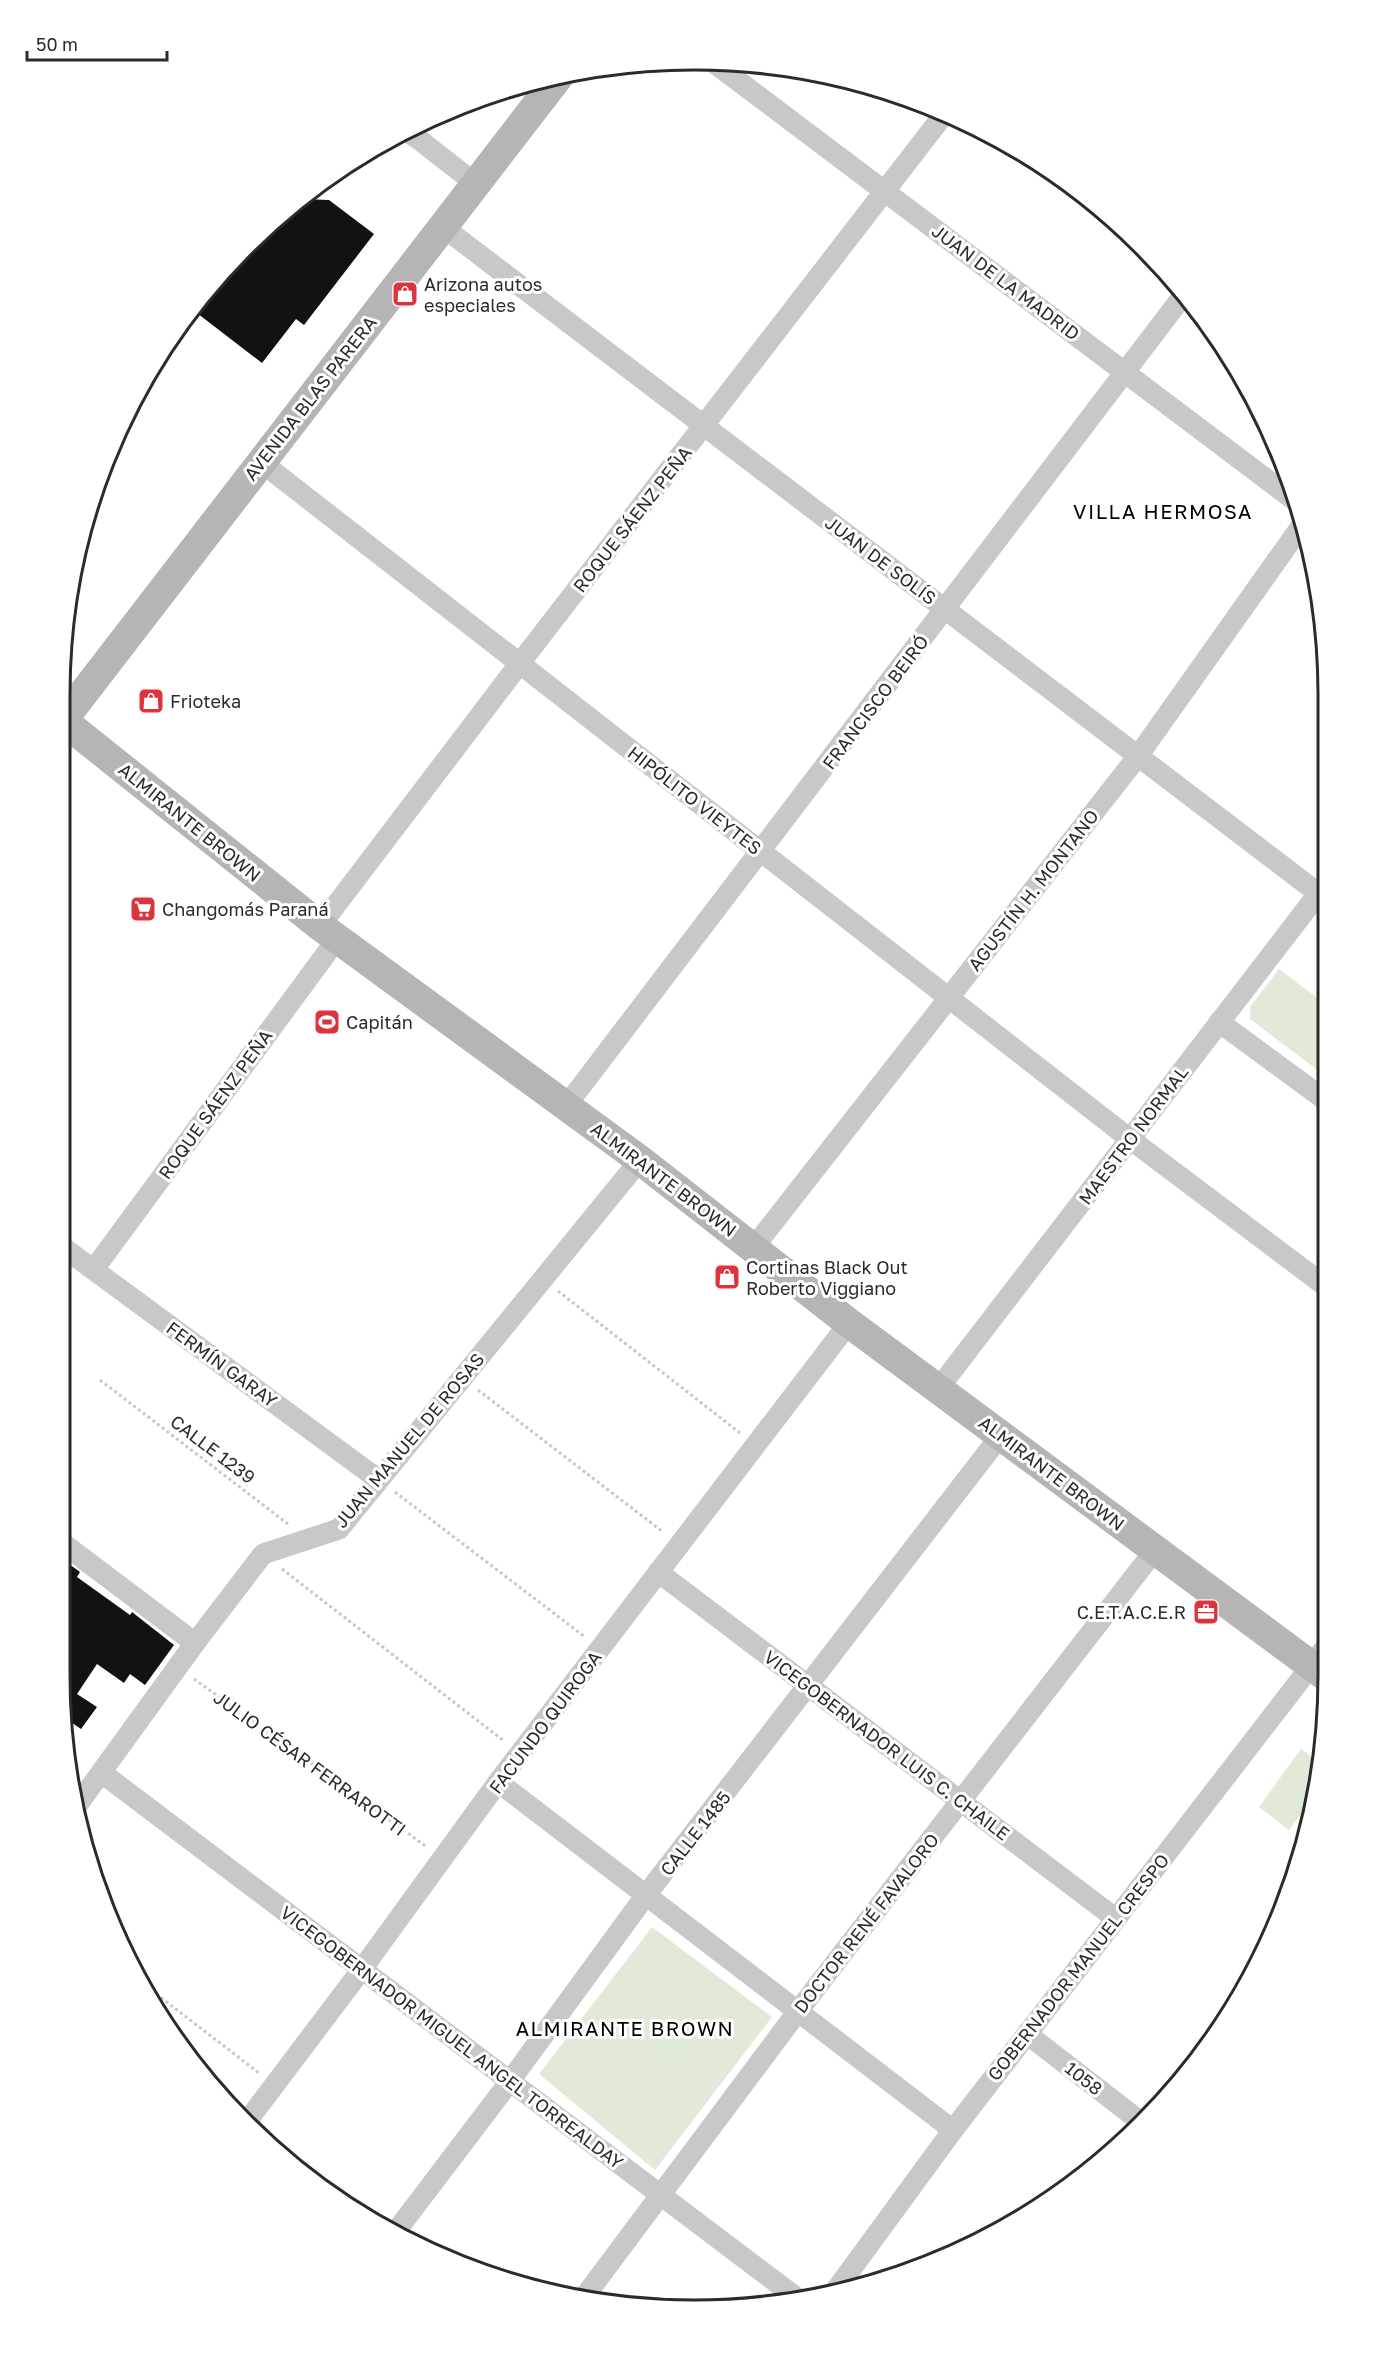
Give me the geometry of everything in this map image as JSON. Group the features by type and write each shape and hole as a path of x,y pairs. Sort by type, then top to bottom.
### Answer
{"main road":[{"name":"AVENIDA BLAS PARERA","path":"70,711 550,88"},
{"name":"ALMIRANTE BROWN","path":"70,727 328,933 640,1160 754,1246 849,1323 1155,1550 1318,1659"}],"street":[{"name":"JUAN DE LA MADRID","path":"726,72 1285,493"},
{"name":"ROQUE SÁENZ PEÑA","path":"94,1269 520,663 939,121"},
{"path":"415,137 476,184"},
{"name":"JUAN DE SOLÍS","path":"443,227 1138,756 1318,883"},
{"name":"FRANCISCO BEIRÓ","path":"566,1106 1179,301"},
{"name":"HIPÓLITO VIEYTES","path":"261,462 1130,1139 1318,1280"},
{"name":"AGUSTÍN H. MONTANO","path":"754,1246 1138,756 1297,532"},
{"name":"MAESTRO NORMAL","path":"938,1389 1318,893"},
{"path":"1219,1022 1318,1095"},
{"name":"JUAN MANUEL DE ROSAS","path":"263,1554 339,1529 640,1160"},
{"name":"FERMÍN GARAY","path":"70,1252 380,1480"},
{"name":"FACUNDO QUIROGA","path":"251,2116 498,1782 849,1323"},
{"name":"CALLE 1485","path":"400,2226 646,1895 1001,1435"},
{"path":"70,1549 195,1643"},
{"name":"DOCTOR RENÉ FAVALORO","path":"589,2291 798,2011 1155,1550"},
{"path":"82,1799 195,1643 263,1554"},
{"name":"VICEGOBERNADOR LUIS C. CHAILE","path":"658,1572 1115,1918"},
{"name":"GOBERNADOR MANUEL CRESPO","path":"842,2282 953,2130 1115,1918 1318,1667"},
{"name":"VICEGOBERNADOR MIGUEL ANGEL TORREALDAY","path":"102,1773 790,2293"},
{"path":"498,1782 953,2130"},
{"name":"1058","path":"1027,2034 1136,2118"}],"path":[{"path":"543,1279 756,1445"},
{"path":"463,1378 679,1545"},
{"name":"CALLE 1239","path":"100,1380 309,1540"},
{"path":"380,1480 600,1649"},
{"path":"263,1554 520,1754"},
{"name":"JULIO CÉSAR FERRAROTTI","path":"178,1667 442,1859"},
{"path":"159,1996 275,2085"}],"green space":[{"path":"1279,969 1318,998 1318,1070 1250,1019 1250,1007"},
{"path":"1301,1749 1313,1758 1304,1810 1289,1830 1259,1807"},
{"path":"652,1927 772,2017 655,2170 539,2074"}],"building":[{"path":"314,199 329,200 374,234 304,325 296,319 262,363 199,315 253,253 283,225"},
{"path":"70,1565 80,1572 77,1577 130,1615 132,1612 174,1645 145,1685 130,1674 124,1683 97,1664 77,1694 97,1707 81,1729 73,1723 72,1717"}],"place":[{"name":"Arizona autos especiales","path":"405,294"},
{"name":"Frioteka","path":"151,701"},
{"name":"Changomás Paraná","path":"143,909"},
{"name":"Capitán","path":"327,1022"},
{"name":"Cortinas Black Out Roberto Viggiano","path":"727,1277"},
{"name":"C.E.T.A.C.E.R","path":"1206,1612"}],"district":[{"name":"VILLA HERMOSA","path":"1163,511"},
{"name":"ALMIRANTE BROWN","path":"625,2028"}]}
